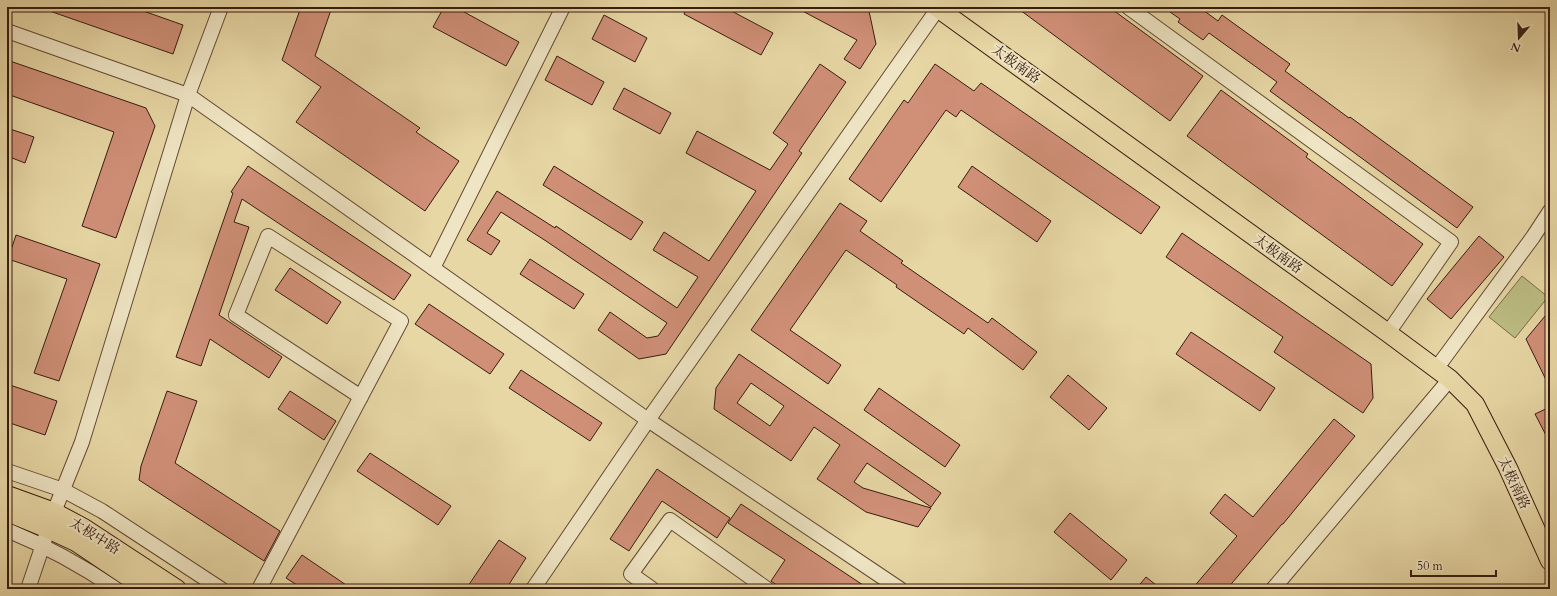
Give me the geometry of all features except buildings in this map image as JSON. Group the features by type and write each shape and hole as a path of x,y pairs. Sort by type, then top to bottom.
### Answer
{"main road":[{"name":"太极南路","path":"938,7 1443,374 1475,404 1508,468 1550,561"},
{"name":"太极中路","path":"7,495 48,529 84,528 177,589"},
{"name":"太极中路","path":"7,512 76,542 146,589"}],"street":[{"path":"28,589 48,529 82,442 188,95 221,7"},
{"path":"434,268 563,7"},
{"path":"534,589 648,420 938,7"},
{"path":"1128,7 1451,242 1388,333"},
{"path":"7,31 188,95 648,420 891,587"},
{"path":"1272,589 1443,374 1550,211"},
{"path":"259,589 361,397 401,321 268,236 236,315 361,397"},
{"path":"7,471 63,490 102,511 221,589"},
{"path":"652,589 631,574 670,520 768,589"},
{"path":"7,530 48,529 92,572 116,589"}],"green space":[{"path":"1522,276 1548,297 1515,338 1489,317"}]}
